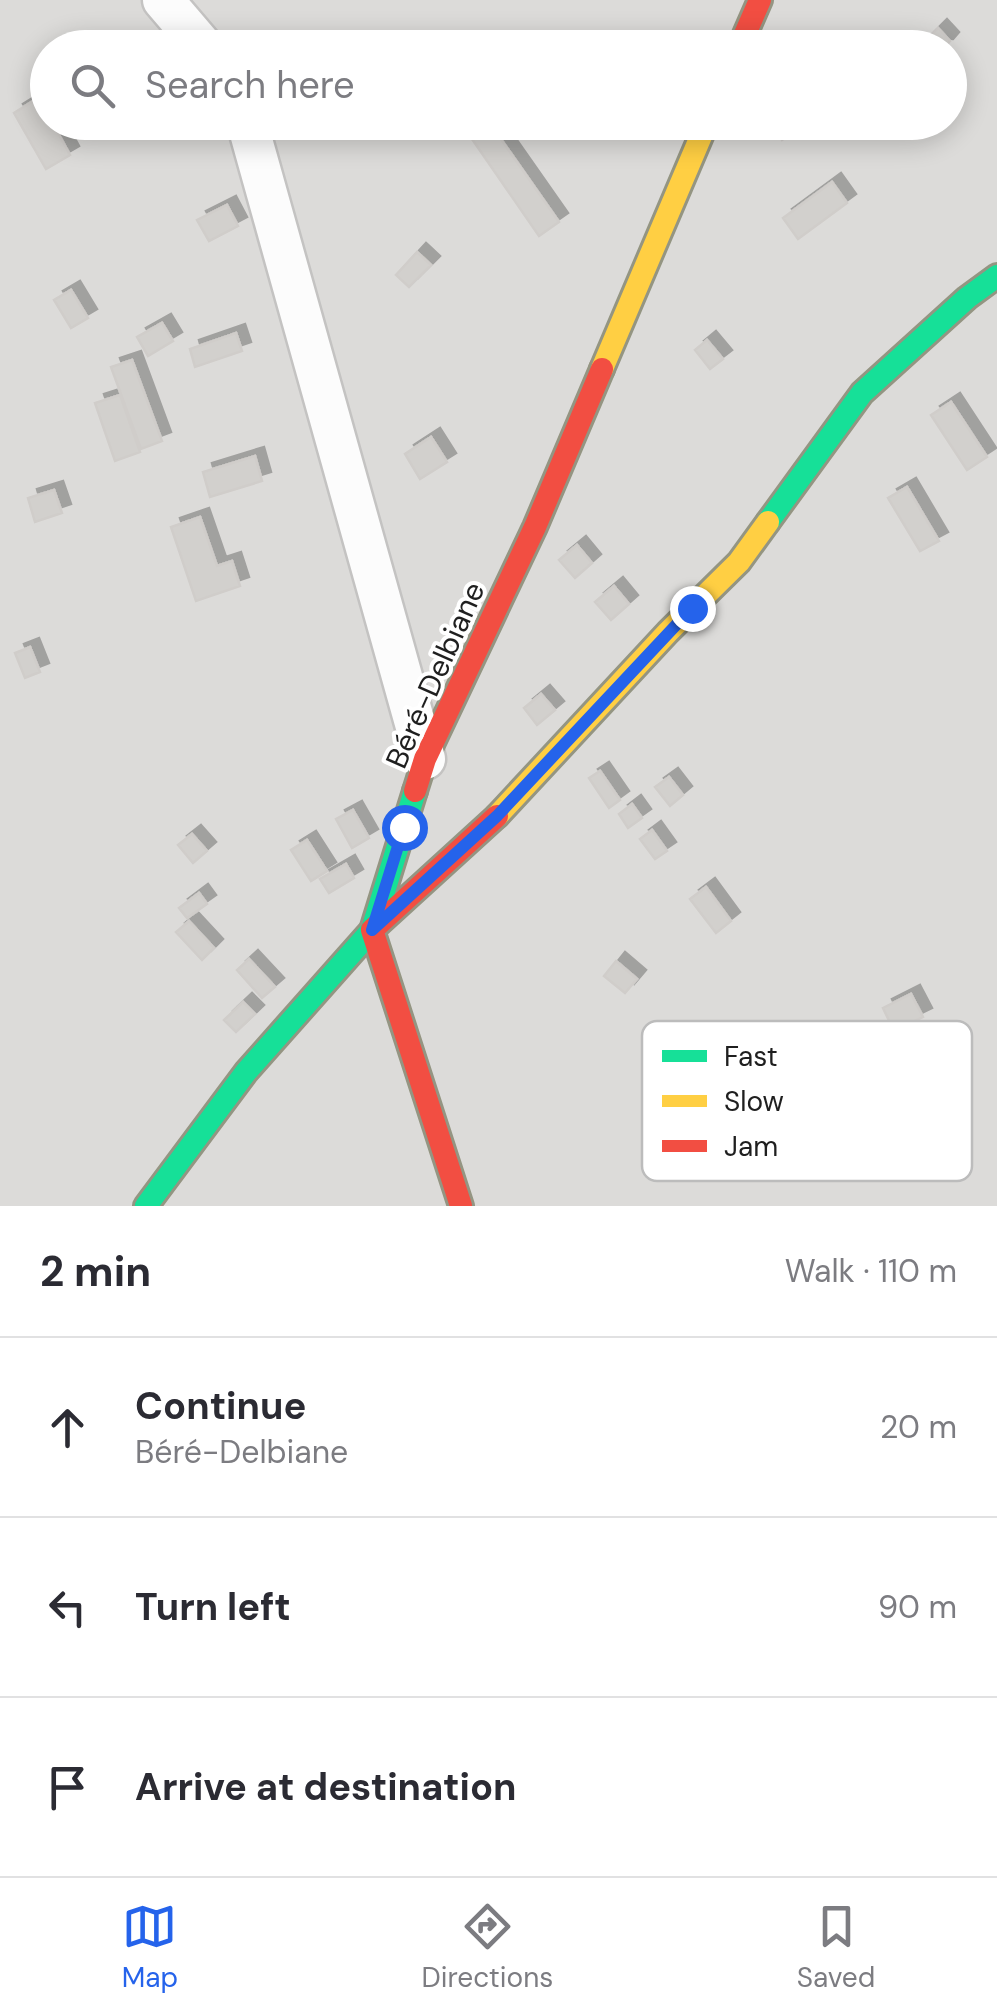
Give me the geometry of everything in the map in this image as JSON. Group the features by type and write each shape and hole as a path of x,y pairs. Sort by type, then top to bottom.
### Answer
{"street":[{"path":"163,0 189,30"},
{"path":"747,30 760,0"},
{"path":"252,140 425,759"},
{"name":"Béré-Delbiane","path":"146,1206 246,1072 372,930 425,759 535,528 700,140"},
{"path":"461,1206 372,930 497,816 668,632 739,562 862,393 967,298 997,276"}],"shaded area":[{"path":"0,0 997,0 997,1206 0,1206"}],"building":[{"path":"30,103 30,140 62,140 70,155 46,169 14,113"},
{"path":"473,140 502,140 559,222 539,236"},
{"path":"832,182 847,203 798,239 783,218"},
{"path":"227,205 238,226 209,241 197,220"},
{"path":"417,252 431,265 409,287 396,275"},
{"path":"71,290 88,318 71,328 54,300"},
{"path":"162,323 173,341 148,356 137,337"},
{"path":"236,333 242,351 195,367 190,349"},
{"path":"707,340 723,359 710,369 695,350"},
{"path":"132,360 162,441 141,449 111,367"},
{"path":"120,395 140,452 115,461 95,403"},
{"path":"951,402 987,457 967,470 931,415"},
{"path":"431,437 447,462 420,479 405,454"},
{"path":"255,456 262,481 210,497 203,472"},
{"path":"907,487 939,541 920,551 888,498"},
{"path":"54,490 62,513 35,522 28,498"},
{"path":"200,517 217,566 232,561 240,586 196,601 171,527"},
{"path":"577,545 592,563 575,578 559,560"},
{"path":"614,586 629,604 611,620 595,602"},
{"path":"30,647 40,672 25,678 15,653"},
{"path":"541,694 555,710 537,725 524,708"},
{"path":"600,771 620,800 609,808 589,778"},
{"path":"669,777 683,795 670,806 655,787"},
{"path":"632,804 642,818 628,828 619,814"},
{"path":"353,810 369,838 352,848 336,819"},
{"path":"652,830 667,851 655,859 640,839"},
{"path":"192,834 207,851 193,863 178,845"},
{"path":"307,840 327,871 311,881 291,850"},
{"path":"346,864 354,878 329,893 320,879"},
{"path":"706,887 731,921 716,933 690,899"},
{"path":"199,893 207,904 187,918 179,908"},
{"path":"189,921 214,948 202,960 176,932"},
{"path":"249,959 275,987 262,998 237,970"},
{"path":"616,961 637,979 625,993 604,976"},
{"path":"911,994 923,1017 889,1021 883,1008"},
{"path":"243,1002 255,1014 236,1032 224,1020"}],"traffic: fast":[{"path":"768,522 862,393 967,298 997,276"},
{"path":"146,1206 246,1072 372,930 415,791"}],"traffic: slow":[{"path":"602,369 699,140"},
{"path":"497,816 668,632 739,562 768,522"}],"traffic: jam":[{"path":"747,30 760,0"},
{"path":"415,791 425,759 535,527 602,369"},
{"path":"461,1206 372,930 497,816"}],"route":[{"path":"404,827 372,930 497,816 692,608"}]}
